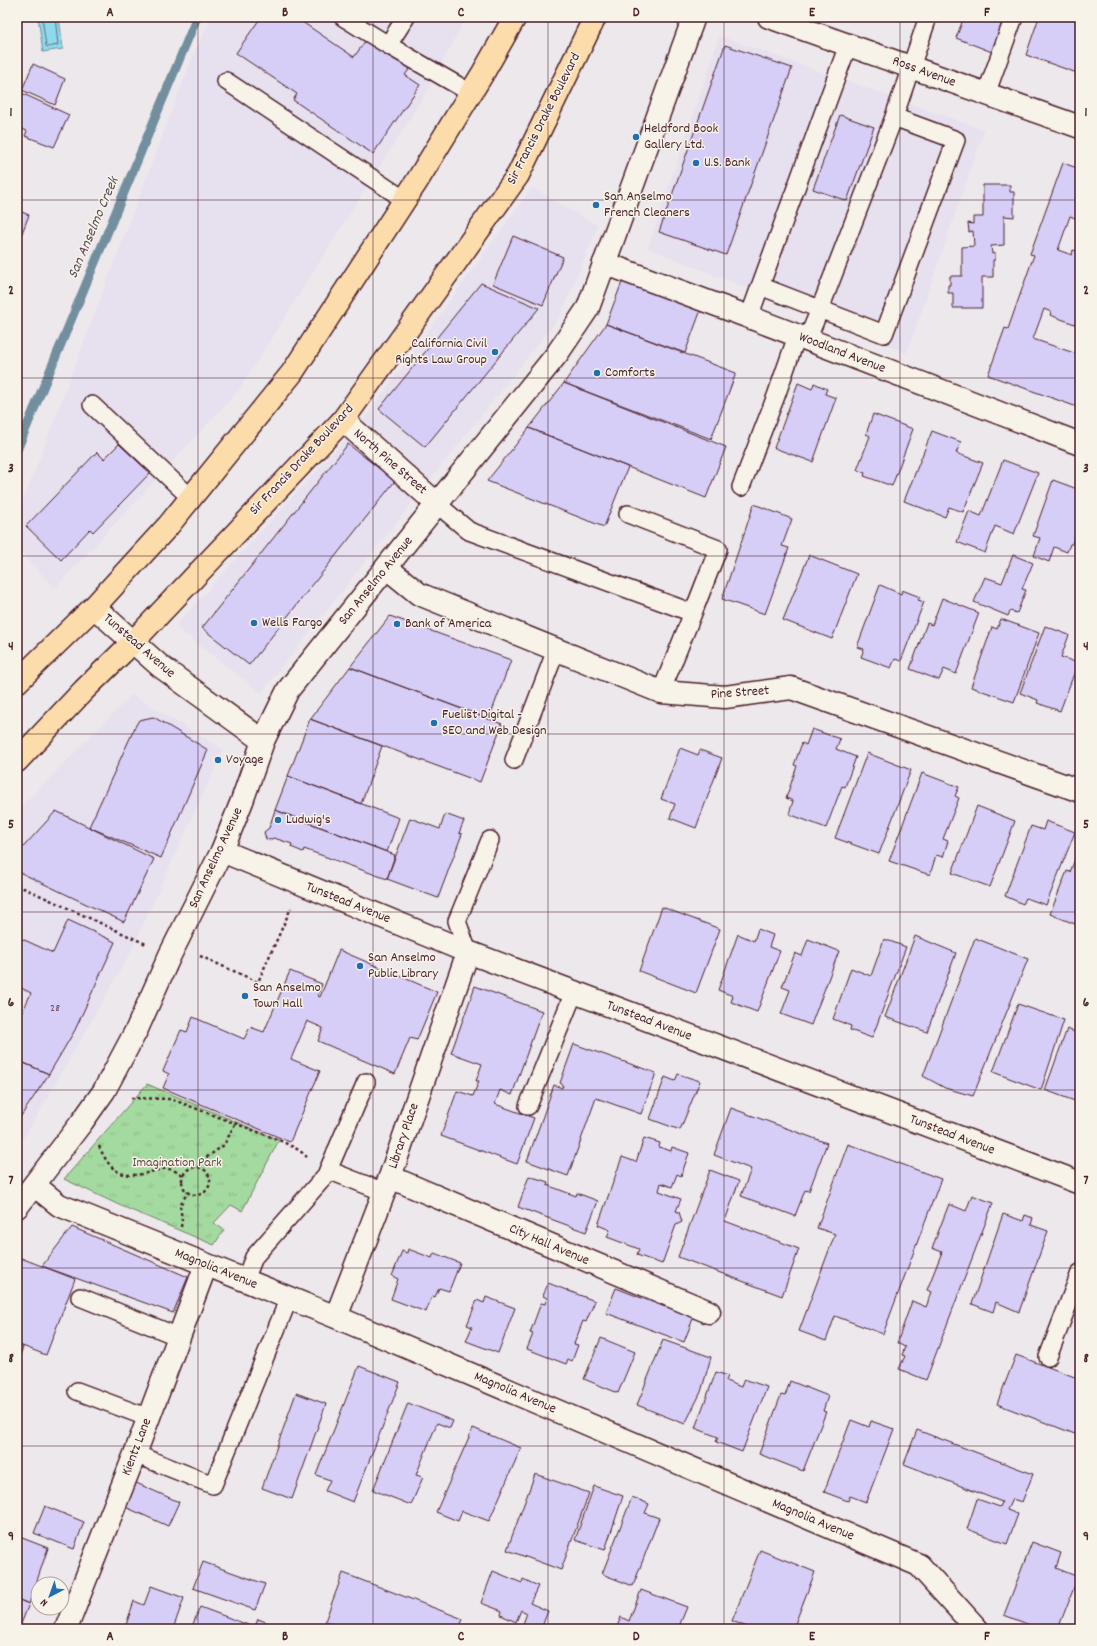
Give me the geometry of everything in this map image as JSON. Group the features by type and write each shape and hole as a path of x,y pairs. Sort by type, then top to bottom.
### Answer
{"main road":[{"path":"20,679 94,607 168,526 292,373 405,200 515,17"},
{"name":"Sir Francis Drake Boulevard","path":"17,761 84,690 132,643 343,420 518,175 596,17"}],"street":[{"name":"San Anselmo Avenue","path":"17,1207 104,1091 137,1029 172,950 222,851 242,801 262,740 288,690 557,354 588,308 694,17"},
{"name":"Ross Avenue","path":"769,17 1080,127"},
{"name":"Woodland Avenue","path":"604,263 1080,444"},
{"name":"North Pine Street","path":"343,420 437,504"},
{"name":"Pine Street","path":"387,568 419,594 661,692 725,697 791,688 1080,791"},
{"name":"Tunstead Avenue","path":"94,607 132,643 160,666 262,740"},
{"name":"Tunstead Avenue","path":"222,851 468,952 1080,1183"},
{"name":"Library Place","path":"336,1318 387,1185 468,952"},
{"name":"Magnolia Avenue","path":"34,1185 59,1205 289,1298 919,1565 977,1629"},
{"name":"City Hall Avenue","path":"387,1185 709,1312"},
{"name":"Kientz Lane","path":"66,1629 149,1418 206,1265"}],"lane":[{"path":"343,17 388,45 471,92"},
{"path":"388,45 406,17"},
{"path":"741,487 776,396 802,338 820,309 894,117 928,17"},
{"path":"986,94 1014,17"},
{"path":"749,317 848,45"},
{"path":"226,81 405,200"},
{"path":"760,286 884,334 956,140 894,117"},
{"path":"92,405 191,498"},
{"path":"437,504 469,531 693,613"},
{"path":"628,514 718,549 661,692"},
{"path":"514,760 556,650"},
{"path":"468,952 457,921 490,840"},
{"path":"528,1106 574,992"},
{"path":"245,1280 254,1258 327,1172 366,1082"},
{"path":"327,1172 387,1185"},
{"path":"1048,1357 1080,1272"},
{"path":"80,1297 179,1337"},
{"path":"135,1454 213,1486 289,1298"},
{"path":"77,1391 149,1418"}],"path":[{"path":"17,885 172,950 258,982 301,883"},
{"path":"104,1091 132,1098 171,1099 279,1140 299,1150 327,1172"},
{"path":"82,1122 89,1127 108,1164 119,1172 129,1175 141,1175 167,1168 183,1175"},
{"path":"200,1167 204,1160 224,1145 235,1124"},
{"path":"200,1167 208,1172 210,1176 210,1186 205,1193 197,1196 188,1192 182,1184 183,1175 190,1168 200,1167"},
{"path":"177,1253 182,1220 180,1205 188,1192"}],"shaded area":[{"path":"212,17 466,17 426,93 238,391 55,588 17,548 17,518 193,56"},
{"path":"720,36 984,130 907,353 648,248"},
{"path":"532,188 598,226 560,316 261,693 175,626 366,417"},
{"path":"132,695 223,750 129,955 28,1131 17,1146 17,811"}],"green space":[{"name":"Imagination Park","path":"147,1084 279,1140 242,1211 231,1205 214,1223 224,1230 214,1245 119,1205 64,1179"}],"water":[{"path":"38,17 59,17 63,49 43,52"}],"building":[{"path":"261,17 295,17 354,57 368,37 411,67 405,75 420,85 373,154 293,100 297,94 236,53"},
{"path":"964,17 1004,17 992,52 956,38"},
{"path":"1039,17 1080,17 1080,74 1026,55"},
{"path":"725,45 792,68 726,255 659,232"},
{"path":"33,64 65,79 55,105 22,90"},
{"path":"17,91 69,115 54,147 25,136 27,131 17,127"},
{"path":"840,115 874,127 847,201 813,189"},
{"path":"1063,163 1080,169 1080,220 1070,216 1058,250 1072,255 1073,250 1080,252 1080,326 1050,315 1051,312 1044,309 1033,339 1080,355 1080,408 988,375 1005,328 1008,329 1034,255 1030,254"},
{"path":"983,185 1010,185 1010,192 1014,192 1014,217 1004,216 1004,245 991,246 992,254 995,253 995,260 993,260 993,277 982,277 982,308 953,308 953,293 948,293 950,276 962,276 962,247 974,246 973,231 969,232 968,223 973,224 973,217 983,217"},
{"path":"17,210 29,215 17,246"},
{"path":"513,236 563,257 543,305 493,284"},
{"path":"624,277 702,307 685,353 606,324"},
{"path":"481,283 539,308 425,447 379,409"},
{"path":"606,324 736,373 711,439 564,383"},
{"path":"564,383 726,447 706,498 529,428"},
{"path":"798,383 812,389 814,383 827,389 825,394 836,398 813,462 774,448"},
{"path":"873,414 913,429 892,486 864,476 865,473 857,470 870,436 866,434"},
{"path":"529,428 628,467 604,527 487,481"},
{"path":"932,431 961,442 956,453 983,463 963,512 949,507 945,517 904,501"},
{"path":"119,444 150,473 93,532 90,529 61,560 26,526 97,452 104,459"},
{"path":"348,444 395,481 249,665 202,628"},
{"path":"1003,460 1038,473 1014,534 995,526 985,553 957,542 969,511 981,516"},
{"path":"1053,480 1080,490 1080,521 1072,544 1070,544 1067,552 1054,547 1049,562 1034,556 1040,538 1033,536"},
{"path":"754,504 792,519 782,546 789,548 765,614 722,599"},
{"path":"809,555 857,574 832,639 783,620"},
{"path":"1013,555 1033,563 1022,589 1026,590 1017,613 1010,611 1008,616 974,602 985,577 1002,583"},
{"path":"880,585 901,594 902,590 920,597 918,600 924,602 901,661 895,659 891,668 861,657 864,649 857,647"},
{"path":"942,598 979,613 956,674 944,669 939,680 910,669 927,623 932,625"},
{"path":"390,616 511,660 489,719 350,667"},
{"path":"1001,619 1039,633 1014,702 971,687 992,627 997,629"},
{"path":"1045,626 1069,635 1061,657 1078,663 1060,711 1037,703 1038,700 1020,693"},
{"path":"350,667 502,724 480,782 310,719"},
{"path":"153,717 208,750 161,858 89,827 136,725 139,720"},
{"path":"310,719 382,746 361,804 288,776"},
{"path":"812,729 840,739 836,749 856,757 845,787 842,786 826,828 789,814 793,801 786,798 797,766 794,765 802,743 806,745"},
{"path":"680,748 698,755 700,750 722,758 696,828 670,818 675,804 661,799"},
{"path":"867,753 911,770 879,854 835,838"},
{"path":"922,773 959,787 955,796 959,798 943,839 948,841 943,857 936,855 930,875 889,861"},
{"path":"288,776 399,818 387,852 275,810"},
{"path":"977,806 1015,821 990,887 952,873"},
{"path":"275,810 395,855 387,879 304,849 303,852 291,847 292,844 274,838 269,840 266,839 264,832 269,828"},
{"path":"56,811 154,859 124,922 17,871 17,854"},
{"path":"445,814 464,821 459,833 462,834 438,898 387,879 410,818 440,829"},
{"path":"1046,821 1075,832 1046,905 1026,898 1023,904 1005,896 1031,826 1043,830"},
{"path":"1080,847 1080,926 1050,914 1067,871 1070,872"},
{"path":"662,907 720,929 696,993 639,971"},
{"path":"68,920 115,942 75,1030 49,1074 17,1060 17,1024 31,993 17,986 17,945 20,938 53,953"},
{"path":"758,929 773,935 769,947 780,951 757,1012 731,1002 733,996 718,990 738,934 754,941"},
{"path":"915,936 956,953 927,1032 885,1017"},
{"path":"975,938 1028,959 973,1096 945,1088 923,1076"},
{"path":"808,939 839,951 811,1025 781,1014 790,990 782,987 795,953 802,956"},
{"path":"884,939 906,947 872,1038 850,1030 851,1026 833,1019 851,968 871,976"},
{"path":"339,950 437,992 417,1040 410,1038 395,1074 318,1041 323,1028 307,1021 291,1059 320,1071 290,1142 163,1088 169,1074 163,1071 181,1030 187,1032 193,1017 244,1039 250,1027 264,1032 290,971 322,984 318,996 320,997"},
{"path":"475,986 542,1011 512,1095 500,1090 495,1104 534,1118 517,1164 441,1136 457,1091 473,1096 479,1081 476,1081 482,1064 451,1053"},
{"path":"1018,1004 1064,1020 1041,1090 993,1072"},
{"path":"1080,1019 1080,1103 1045,1090 1067,1029 1075,1032"},
{"path":"574,1044 656,1073 641,1114 596,1098 568,1176 527,1161 554,1085 562,1088 563,1085 560,1083"},
{"path":"17,1060 49,1074 17,1122"},
{"path":"678,1074 700,1081 680,1130 650,1119 665,1077 675,1081"},
{"path":"731,1108 827,1143 809,1191 805,1190 795,1216 741,1196 751,1169 714,1155"},
{"path":"644,1138 660,1143 659,1147 671,1151 672,1147 689,1153 681,1176 677,1174 672,1187 661,1183 659,1191 681,1199 676,1211 679,1212 682,1222 676,1225 662,1264 637,1255 639,1249 607,1237 610,1230 598,1225 622,1157 636,1162"},
{"path":"848,1144 941,1179 883,1334 835,1316 826,1341 799,1331 835,1234 817,1228"},
{"path":"710,1170 739,1181 725,1221 799,1249 782,1296 678,1257"},
{"path":"529,1176 548,1182 547,1185 576,1196 577,1193 598,1201 586,1232 518,1207"},
{"path":"972,1195 993,1203 926,1380 899,1369 905,1356 902,1355 905,1347 897,1343 912,1301 926,1307 932,1292 927,1290 942,1252 932,1248 949,1204 966,1211"},
{"path":"1003,1214 1023,1221 1025,1215 1033,1218 1031,1225 1048,1231 1019,1312 996,1302 993,1312 972,1304"},
{"path":"72,1227 188,1277 173,1313 42,1266"},
{"path":"408,1249 432,1258 434,1253 460,1263 449,1291 439,1288 435,1297 432,1296 426,1312 391,1299 398,1279 392,1276 402,1251 407,1253"},
{"path":"21,1258 75,1279 46,1355 17,1344 17,1263"},
{"path":"548,1283 595,1301 586,1322 583,1321 574,1344 578,1345 572,1361 568,1359 566,1364 527,1349 533,1334 530,1333 541,1303 545,1304 547,1298 543,1296"},
{"path":"616,1288 665,1307 666,1304 694,1316 684,1342 606,1313"},
{"path":"486,1297 515,1308 498,1353 466,1341 472,1327 467,1325 477,1300 484,1303"},
{"path":"601,1338 635,1352 618,1393 584,1379"},
{"path":"663,1340 711,1357 701,1392 685,1424 637,1405"},
{"path":"17,1345 23,1347 17,1364"},
{"path":"1016,1355 1080,1379 1080,1436 997,1404"},
{"path":"359,1366 400,1382 353,1502 325,1491 330,1480 316,1475"},
{"path":"716,1372 728,1376 726,1381 741,1387 744,1379 767,1387 742,1452 716,1442 718,1437 695,1428"},
{"path":"790,1381 828,1396 823,1411 826,1412 803,1471 759,1454 781,1395 785,1396"},
{"path":"296,1393 326,1404 292,1499 262,1488"},
{"path":"408,1403 453,1421 450,1428 437,1423 416,1475 423,1477 411,1505 373,1490"},
{"path":"851,1420 869,1427 871,1421 894,1429 866,1502 850,1496 848,1501 824,1492"},
{"path":"473,1428 521,1448 489,1521 462,1511 458,1521 436,1512"},
{"path":"917,1430 1033,1474 1022,1502 1012,1499 1007,1510 1018,1514 1007,1544 967,1529 977,1499 1000,1507 1002,1502 904,1464"},
{"path":"535,1474 589,1493 561,1570 507,1550"},
{"path":"134,1482 179,1502 168,1526 123,1506"},
{"path":"594,1486 623,1496 605,1550 575,1540"},
{"path":"17,1496 22,1498 17,1511"},
{"path":"632,1497 649,1504 645,1513 659,1518 633,1586 602,1574"},
{"path":"45,1506 84,1522 74,1549 34,1533"},
{"path":"17,1536 48,1548 38,1576 30,1576 29,1604 17,1599"},
{"path":"1032,1542 1061,1553 1056,1568 1078,1577 1058,1629 1040,1629 1004,1615"},
{"path":"760,1550 815,1572 793,1629 752,1629 732,1621"},
{"path":"203,1562 265,1584 255,1610 193,1588"},
{"path":"493,1571 522,1583 523,1579 538,1586 530,1603 548,1611 541,1629 534,1629 523,1624 527,1613 521,1610 516,1622 501,1615 502,1611 481,1603"},
{"path":"343,1573 463,1619 459,1629 345,1629 325,1621"},
{"path":"151,1586 184,1598 173,1629 125,1628 134,1601 144,1605"},
{"path":"641,1590 687,1607 678,1629 616,1629 621,1617 629,1621"},
{"path":"17,1599 29,1604 19,1629 17,1629"},
{"path":"200,1607 251,1626 249,1629 191,1629"},
{"path":"258,1619 274,1625 273,1629 254,1629"}],"waterway":[{"name":"San Anselmo Creek","path":"17,450 197,17"}],"place":[{"name":"Heldford Book Gallery Ltd.","path":"636,137"},
{"name":"U.S. Bank","path":"696,163"},
{"name":"San Anselmo French Cleaners","path":"596,205"},
{"name":"California Civil Rights Law Group","path":"495,352"},
{"name":"Comforts","path":"597,373"},
{"name":"Wells Fargo","path":"254,623"},
{"name":"Bank of America","path":"397,624"},
{"name":"Fuelist Digital - SEO and Web Design","path":"434,723"},
{"name":"Voyage","path":"218,760"},
{"name":"Ludwig's","path":"278,820"},
{"name":"San Anselmo Public Library","path":"360,966"},
{"name":"San Anselmo Town Hall","path":"245,996"}]}
